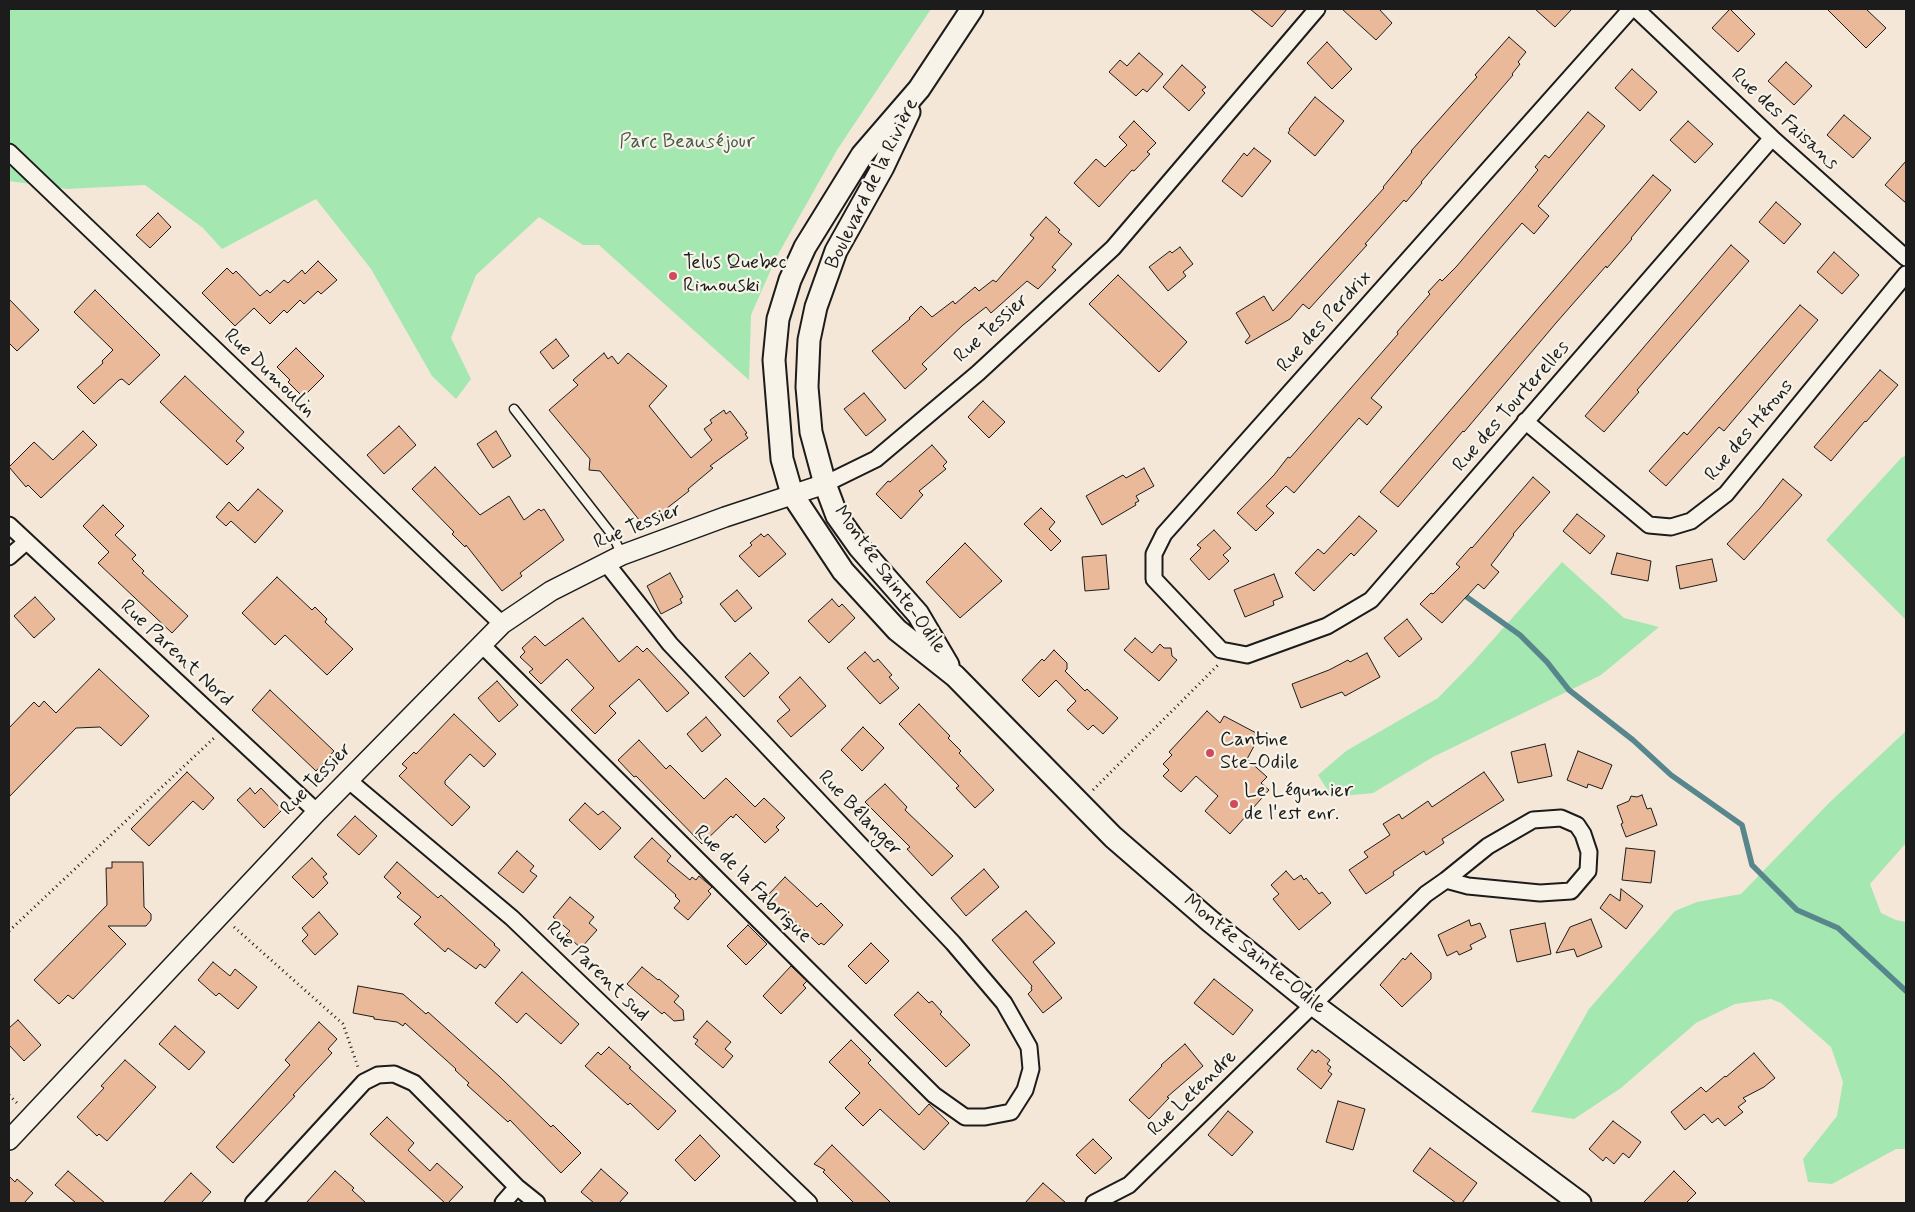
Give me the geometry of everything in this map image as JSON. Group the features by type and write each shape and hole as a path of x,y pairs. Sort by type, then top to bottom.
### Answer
{"main road":[{"name":"Boulevard de la Rivière","path":"825,484 811,432 807,387 809,340 816,307 836,251 884,167 920,89 972,9"},
{"name":"Boulevard de la Rivière","path":"792,494 782,459 774,360 778,319 788,288 805,247 862,155 920,89"},
{"name":"Montée Sainte-Odile","path":"825,484 837,516 859,547 918,614 955,676"},
{"name":"Montée Sainte-Odile","path":"792,494 843,572 897,630 955,676 1113,837 1210,921 1314,1005 1580,1203"}],"street":[{"name":"Rue Tessier","path":"9,1140 317,812 502,624 551,591 614,559 725,516 825,484 876,459 978,373 1113,248 1317,9"},
{"name":"Rue des Perdrix","path":"1248,655 1221,650 1154,579 1154,554 1164,534 1631,9"},
{"name":"Rue des Faisans","path":"1636,9 1772,138 1906,258"},
{"name":"Rue des Tourterelles","path":"1248,655 1327,626 1372,600 1772,138"},
{"name":"Rue Dumoulin","path":"9,152 502,624"},
{"name":"Rue des Hérons","path":"1525,422 1649,525 1671,527 1691,521 1726,494 1906,274"},
{"name":"Rue Parent Nord","path":"9,525 317,812"},
{"path":"9,557 26,542"},
{"name":"Rue Bélanger","path":"614,559 670,644 953,943 1004,1002 1029,1047 1031,1069 1025,1090 1011,1112"},
{"name":"Rue de la Fabrique","path":"481,644 934,1095 965,1117 985,1117 1011,1112"},
{"name":"Rue Parent sud","path":"348,780 512,918 809,1203"},
{"name":"Rue Letendre","path":"1094,1203 1129,1184 1426,894 1488,846 1534,820 1561,818 1577,825 1583,834 1589,852 1588,872 1571,891 1540,893 1468,886 1446,880"},
{"path":"253,1203 364,1082 378,1075 394,1074 414,1083 517,1187 536,1203"},
{"path":"502,1203 517,1187"}],"lane":[{"path":"514,409 613,536 614,559"}],"path":[{"path":"1080,803 1231,652"},
{"path":"9,931 225,727"},
{"path":"220,915 343,1024 364,1082"}],"green space":[{"name":"Parc Beauséjour","path":"9,9 931,9 837,150 776,258 751,315 749,380 599,245 583,245 539,217 476,275 451,338 471,379 456,399 432,376 371,269 316,199 222,249 203,228 145,185 67,189 9,181"},
{"path":"1906,456 1906,620 1826,540 1902,457"},
{"path":"1562,562 1624,618 1659,627 1601,675 1433,757 1373,793 1332,797 1318,775 1346,751 1438,698 1473,662"},
{"path":"1906,731 1906,843 1870,884 1881,913 1896,920 1906,922 1906,1149 1896,1149 1832,1184 1808,1182 1803,1159 1837,1116 1843,1082 1831,1047 1781,1003 1771,999 1735,1004 1696,1023 1621,1088 1574,1119 1531,1112 1589,1009 1675,911 1697,902 1741,894 1830,802"}],"building":[{"path":"1250,9 1287,9 1272,27"},
{"path":"1342,9 1379,9 1392,23 1376,40"},
{"path":"1535,9 1572,9 1555,27"},
{"path":"1730,9 1755,34 1738,52 1712,28"},
{"path":"1827,9 1866,9 1886,28 1866,48"},
{"path":"1509,37 1526,52 1518,62 1520,64 1513,75 1406,202 1404,200 1365,244 1367,245 1309,309 1303,304 1290,319 1247,344 1245,342 1250,336 1236,313 1264,296 1273,311 1384,188 1411,151 1477,77 1475,75"},
{"path":"1327,42 1352,69 1332,89 1307,63"},
{"path":"1139,53 1163,74 1147,92 1143,89 1136,96 1109,72 1120,60 1127,66"},
{"path":"1786,62 1812,86 1794,105 1768,81"},
{"path":"1182,65 1206,87 1202,90 1205,93 1189,111 1163,87"},
{"path":"1632,69 1657,92 1640,111 1615,88"},
{"path":"1315,97 1344,121 1315,156 1288,133 1289,129"},
{"path":"1588,112 1605,126 1538,206 1549,216 1534,234 1522,223 1371,398 1382,407 1367,425 1359,418 1294,493 1286,486 1266,506 1274,513 1256,531 1237,513 1274,475 1288,457 1290,458 1398,334 1397,332 1430,294 1428,292 1440,279 1442,281 1456,267 1538,170 1535,167 1545,155 1549,158"},
{"path":"1844,115 1871,138 1853,158 1827,135"},
{"path":"1134,121 1156,143 1147,152 1150,154 1134,171 1132,170 1099,207 1074,183 1096,159 1105,167 1127,145 1119,137"},
{"path":"1688,121 1713,144 1695,163 1670,140"},
{"path":"1254,148 1271,161 1242,197 1222,181 1244,153 1247,156"},
{"path":"1906,161 1906,203 1885,185"},
{"path":"1653,175 1671,190 1632,239 1556,323 1398,507 1380,492"},
{"path":"1776,202 1801,224 1784,244 1759,222"},
{"path":"158,213 171,227 150,248 136,235"},
{"path":"1046,217 1060,230 1058,232 1072,244 1052,267 1056,270 1038,289 1027,281 991,313 986,307 963,325 922,364 927,369 905,389 872,351 910,319 921,306 932,317 953,301 955,304 975,287 979,291 993,280 996,282 1034,238 1030,235"},
{"path":"1731,245 1749,261 1637,390 1639,392 1604,432 1585,416"},
{"path":"1180,247 1193,264 1183,272 1186,276 1168,291 1149,267 1170,251 1172,253"},
{"path":"1834,252 1859,275 1842,294 1817,272"},
{"path":"318,261 337,280 321,294 318,291 304,304 300,300 287,313 284,310 270,324 254,308 235,326 202,293 227,268 233,274 236,271 260,296 267,290 270,293 284,280 288,283 302,270 305,274"},
{"path":"1118,275 1187,342 1159,372 1089,304"},
{"path":"95,290 160,355 129,385 122,379 119,380 94,404 77,387 103,363 102,361 113,350 74,312"},
{"path":"9,299 39,330 17,351 9,343"},
{"path":"1800,305 1818,320 1724,431 1719,427 1666,486 1649,471 1684,432 1687,435"},
{"path":"556,339 569,356 553,369 540,352"},
{"path":"296,348 324,376 303,397 288,382 290,380 277,367"},
{"path":"604,353 608,359 612,356 618,364 628,353 667,386 649,406 691,458 712,440 704,429 712,423 710,420 724,410 726,414 730,411 747,433 745,434 748,438 710,466 713,468 688,489 689,491 644,526 600,471 589,470 590,459 549,410 578,385 573,380"},
{"path":"1880,370 1898,385 1831,461 1814,447"},
{"path":"185,376 244,432 236,441 244,448 227,465 160,402"},
{"path":"864,393 886,420 866,436 844,409"},
{"path":"983,401 1005,422 989,438 968,417"},
{"path":"399,426 416,445 384,474 367,455"},
{"path":"83,431 97,445 41,498 28,485 26,487 9,467 34,442 53,460"},
{"path":"496,431 511,456 493,468 477,444"},
{"path":"932,445 947,462 943,466 946,469 919,491 923,495 901,519 876,494 888,481 890,482"},
{"path":"435,467 480,515 509,496 524,520 539,509 541,511 544,509 564,540 520,573 522,576 502,591 466,545 465,547 452,534 454,532 412,489"},
{"path":"1144,468 1154,486 1136,496 1139,501 1135,503 1136,505 1102,525 1086,496 1123,475 1126,478"},
{"path":"1533,477 1550,492 1513,534 1491,565 1499,572 1484,589 1478,584 1442,623 1420,604 1460,567 1456,564"},
{"path":"1783,479 1802,495 1744,560 1727,544 1760,508"},
{"path":"258,489 283,511 255,543 231,521 226,526 216,517 229,502 238,511"},
{"path":"103,505 124,526 115,535 136,555 132,559 144,571 142,573 188,616 172,633 98,563 109,552 83,526"},
{"path":"1041,508 1055,522 1049,529 1061,541 1051,551 1024,524"},
{"path":"1577,514 1605,536 1590,554 1563,531"},
{"path":"1359,516 1377,531 1354,556 1351,553 1314,591 1295,573 1318,549 1324,554"},
{"path":"1214,530 1231,548 1223,555 1229,561 1209,580 1190,559 1201,548 1197,545"},
{"path":"761,534 764,537 768,534 786,554 759,577 739,556"},
{"path":"965,543 1002,581 960,618 926,582"},
{"path":"1617,553 1651,561 1648,581 1611,574"},
{"path":"1106,555 1109,589 1085,591 1082,557"},
{"path":"1712,559 1717,581 1680,589 1676,566"},
{"path":"670,573 683,597 680,599 682,603 661,614 647,586"},
{"path":"1274,574 1283,597 1273,601 1274,605 1245,617 1234,590"},
{"path":"277,577 312,610 315,607 327,619 325,622 353,649 327,675 285,635 275,645 242,613"},
{"path":"737,590 752,608 735,622 720,604"},
{"path":"35,597 55,619 34,638 14,616"},
{"path":"832,599 839,607 842,604 855,618 829,643 808,621"},
{"path":"583,618 619,662 637,646 643,652 647,648 689,693 667,712 639,679 609,706 616,713 595,734 571,710 594,688 567,659 541,684 529,672 533,669 520,657 525,652 522,648 535,636 545,646"},
{"path":"1407,619 1422,639 1399,657 1384,638"},
{"path":"1135,638 1152,653 1160,644 1164,648 1171,648 1172,656 1177,660 1159,681 1124,650"},
{"path":"1054,650 1067,663 1065,671 1085,691 1087,689 1118,718 1103,734 1093,725 1088,730 1067,710 1076,701 1056,680 1039,697 1022,680 1042,659 1044,661"},
{"path":"865,652 874,662 878,659 892,675 889,677 899,688 880,704 847,668"},
{"path":"750,653 769,673 744,697 725,677"},
{"path":"1367,653 1380,677 1345,696 1342,692 1301,708 1292,684 1329,670 1348,660 1350,662"},
{"path":"99,669 149,716 121,746 100,727 76,728 9,797 9,728 34,702 39,707 44,701 56,713"},
{"path":"800,677 826,706 791,737 777,721 790,710 779,697"},
{"path":"497,681 518,705 499,722 478,698"},
{"path":"270,690 334,751 316,771 252,710"},
{"path":"919,704 950,736 948,738 961,751 959,753 994,790 975,808 956,788 959,786 899,724"},
{"name":"Cantine Ste-Odile","path":"1207,711 1220,723 1224,716 1260,735 1247,759 1267,777 1261,783 1269,790 1230,834 1205,811 1218,796 1196,776 1181,792 1163,776 1169,770 1163,764 1172,755 1169,752"},
{"path":"454,714 496,754 484,767 470,754 445,781 445,784 470,807 452,826 399,776 407,768 402,764 414,752 416,754"},
{"path":"706,717 721,735 702,752 687,734"},
{"path":"863,727 884,748 862,771 841,750"},
{"path":"639,740 666,769 670,765 704,799 726,778 755,807 764,798 785,818 776,827 779,830 765,843 736,814 733,818 731,816 702,844 618,760"},
{"path":"1545,744 1552,776 1518,783 1511,752"},
{"path":"1578,751 1612,765 1602,789 1588,784 1587,788 1567,780"},
{"path":"187,772 214,798 203,810 193,801 149,846 131,829"},
{"path":"1484,772 1504,800 1442,839 1444,843 1426,855 1424,851 1393,872 1394,875 1366,894 1349,870 1368,857 1364,852 1390,835 1383,824 1399,814 1402,819 1428,801 1432,807"},
{"path":"885,784 907,807 905,810 953,856 932,876 907,849 910,847 865,802"},
{"path":"250,788 255,794 261,788 282,810 264,828 237,800"},
{"path":"1642,795 1647,809 1651,808 1657,825 1626,837 1617,806 1629,801 1631,796 1637,797"},
{"path":"585,803 598,815 603,811 621,828 600,850 569,820"},
{"path":"355,816 377,836 359,855 337,835"},
{"path":"652,838 671,856 667,861 690,880 692,877 696,880 699,876 712,887 708,891 711,894 688,920 674,908 680,901 676,895 634,857"},
{"path":"1626,848 1655,851 1651,883 1622,880"},
{"path":"517,851 534,866 530,871 537,876 523,893 498,873"},
{"path":"312,858 327,874 323,877 328,883 313,898 292,877"},
{"path":"112,862 143,862 144,907 151,914 151,920 146,926 108,926 126,944 73,999 68,995 59,1004 34,980 107,905 106,868 112,868"},
{"path":"397,862 438,898 441,895 500,950 485,968 480,964 476,969 448,948 445,952 414,924 421,917 397,897 401,893 384,877"},
{"path":"984,869 999,887 966,916 951,898"},
{"path":"1286,871 1294,880 1301,875 1304,880 1306,878 1319,894 1322,892 1331,903 1299,930 1273,899 1279,894 1271,885"},
{"path":"785,877 817,907 821,903 843,925 824,945 821,943 819,945 768,895"},
{"path":"1621,889 1643,906 1626,929 1600,908 1610,894 1620,901"},
{"path":"570,897 594,917 589,923 597,930 581,948 566,935 570,931 553,917"},
{"path":"1026,911 1055,943 1033,962 1062,998 1043,1013 1028,994 1032,990 1032,986 992,940"},
{"path":"319,912 338,934 315,955 302,941 308,935 302,928"},
{"path":"1591,919 1602,947 1577,957 1574,949 1556,953 1570,927"},
{"path":"1469,920 1471,926 1480,923 1486,937 1470,945 1472,949 1459,955 1457,951 1447,956 1438,935"},
{"path":"1545,923 1551,954 1517,962 1510,930"},
{"path":"748,925 767,944 746,965 727,946"},
{"path":"871,943 889,961 866,984 848,966"},
{"path":"1411,953 1431,973 1431,979 1402,1007 1380,985 1403,958 1405,960"},
{"path":"213,962 230,976 235,969 257,987 238,1009 219,993 216,996 198,980"},
{"path":"791,966 807,981 803,985 806,988 781,1014 763,996"},
{"path":"642,967 679,996 674,1002 683,1010 684,1020 674,1021 664,1012 662,1014 627,984"},
{"path":"522,972 579,1024 561,1044 526,1013 517,1023 495,1003"},
{"path":"1214,979 1253,1010 1233,1035 1194,1003"},
{"path":"358,986 403,994 426,1014 428,1012 500,1077 551,1127 553,1125 581,1153 561,1173 510,1120 508,1122 467,1085 469,1083 456,1069 405,1023 403,1026 397,1022 374,1019 374,1017 353,1013"},
{"path":"918,992 929,1003 932,1001 942,1012 940,1014 970,1045 946,1067 894,1015"},
{"path":"18,1020 41,1045 24,1061 9,1045 9,1028"},
{"path":"707,1021 731,1042 725,1049 733,1056 723,1068 695,1044 698,1040 693,1037"},
{"path":"319,1022 337,1039 328,1049 332,1053 233,1163 216,1147 290,1065 285,1060"},
{"path":"175,1026 205,1052 189,1070 159,1044"},
{"path":"851,1040 871,1060 868,1063 919,1115 929,1104 949,1123 924,1150 880,1109 863,1126 845,1108 860,1093 829,1062"},
{"path":"1185,1044 1203,1066 1167,1097 1169,1098 1149,1119 1129,1100 1161,1065"},
{"path":"609,1047 676,1111 658,1130 630,1103 628,1105 585,1066 598,1052 601,1055"},
{"path":"1312,1050 1316,1053 1318,1050 1330,1060 1327,1064 1331,1067 1328,1071 1332,1074 1321,1089 1297,1069"},
{"path":"1754,1053 1775,1078 1764,1087 1743,1098 1746,1101 1738,1107 1743,1112 1725,1126 1718,1118 1712,1123 1704,1114 1685,1130 1671,1112 1701,1087 1706,1092"},
{"path":"125,1060 156,1087 107,1141 99,1134 97,1136 77,1117 104,1088 101,1086"},
{"path":"1338,1101 1365,1109 1353,1150 1326,1142"},
{"path":"1228,1111 1253,1132 1232,1156 1208,1135"},
{"path":"387,1117 414,1143 408,1150 430,1171 437,1163 463,1187 448,1203 445,1203 370,1134"},
{"path":"1613,1121 1641,1142 1629,1158 1623,1153 1614,1164 1606,1157 1603,1161 1589,1149"},
{"path":"700,1135 720,1156 695,1181 675,1160"},
{"path":"1093,1139 1112,1158 1095,1174 1076,1155"},
{"path":"832,1145 891,1203 854,1203 823,1172 825,1170 814,1164"},
{"path":"1430,1148 1477,1183 1462,1203 1456,1203 1413,1171"},
{"path":"601,1169 628,1193 619,1203 594,1203 581,1192"},
{"path":"68,1171 105,1203 76,1203 55,1185"},
{"path":"335,1171 354,1188 352,1190 366,1203 306,1203"},
{"path":"1674,1171 1696,1193 1686,1203 1643,1203"},
{"path":"191,1173 211,1192 201,1203 163,1203"},
{"path":"9,1176 15,1182 17,1179 33,1193 24,1203 9,1203"},
{"path":"1043,1183 1066,1203 1025,1203"}],"waterway":[{"path":"1464,595 1520,635 1547,662 1569,690 1633,740 1671,775 1742,825 1752,865 1797,910 1838,928 1906,991"}],"place":[{"name":"Telus Quebec Rimouski","path":"673,276"},
{"name":"Cantine Ste-Odile","path":"1210,753"},
{"name":"Le Légumier de l'est enr.","path":"1234,804"}]}
